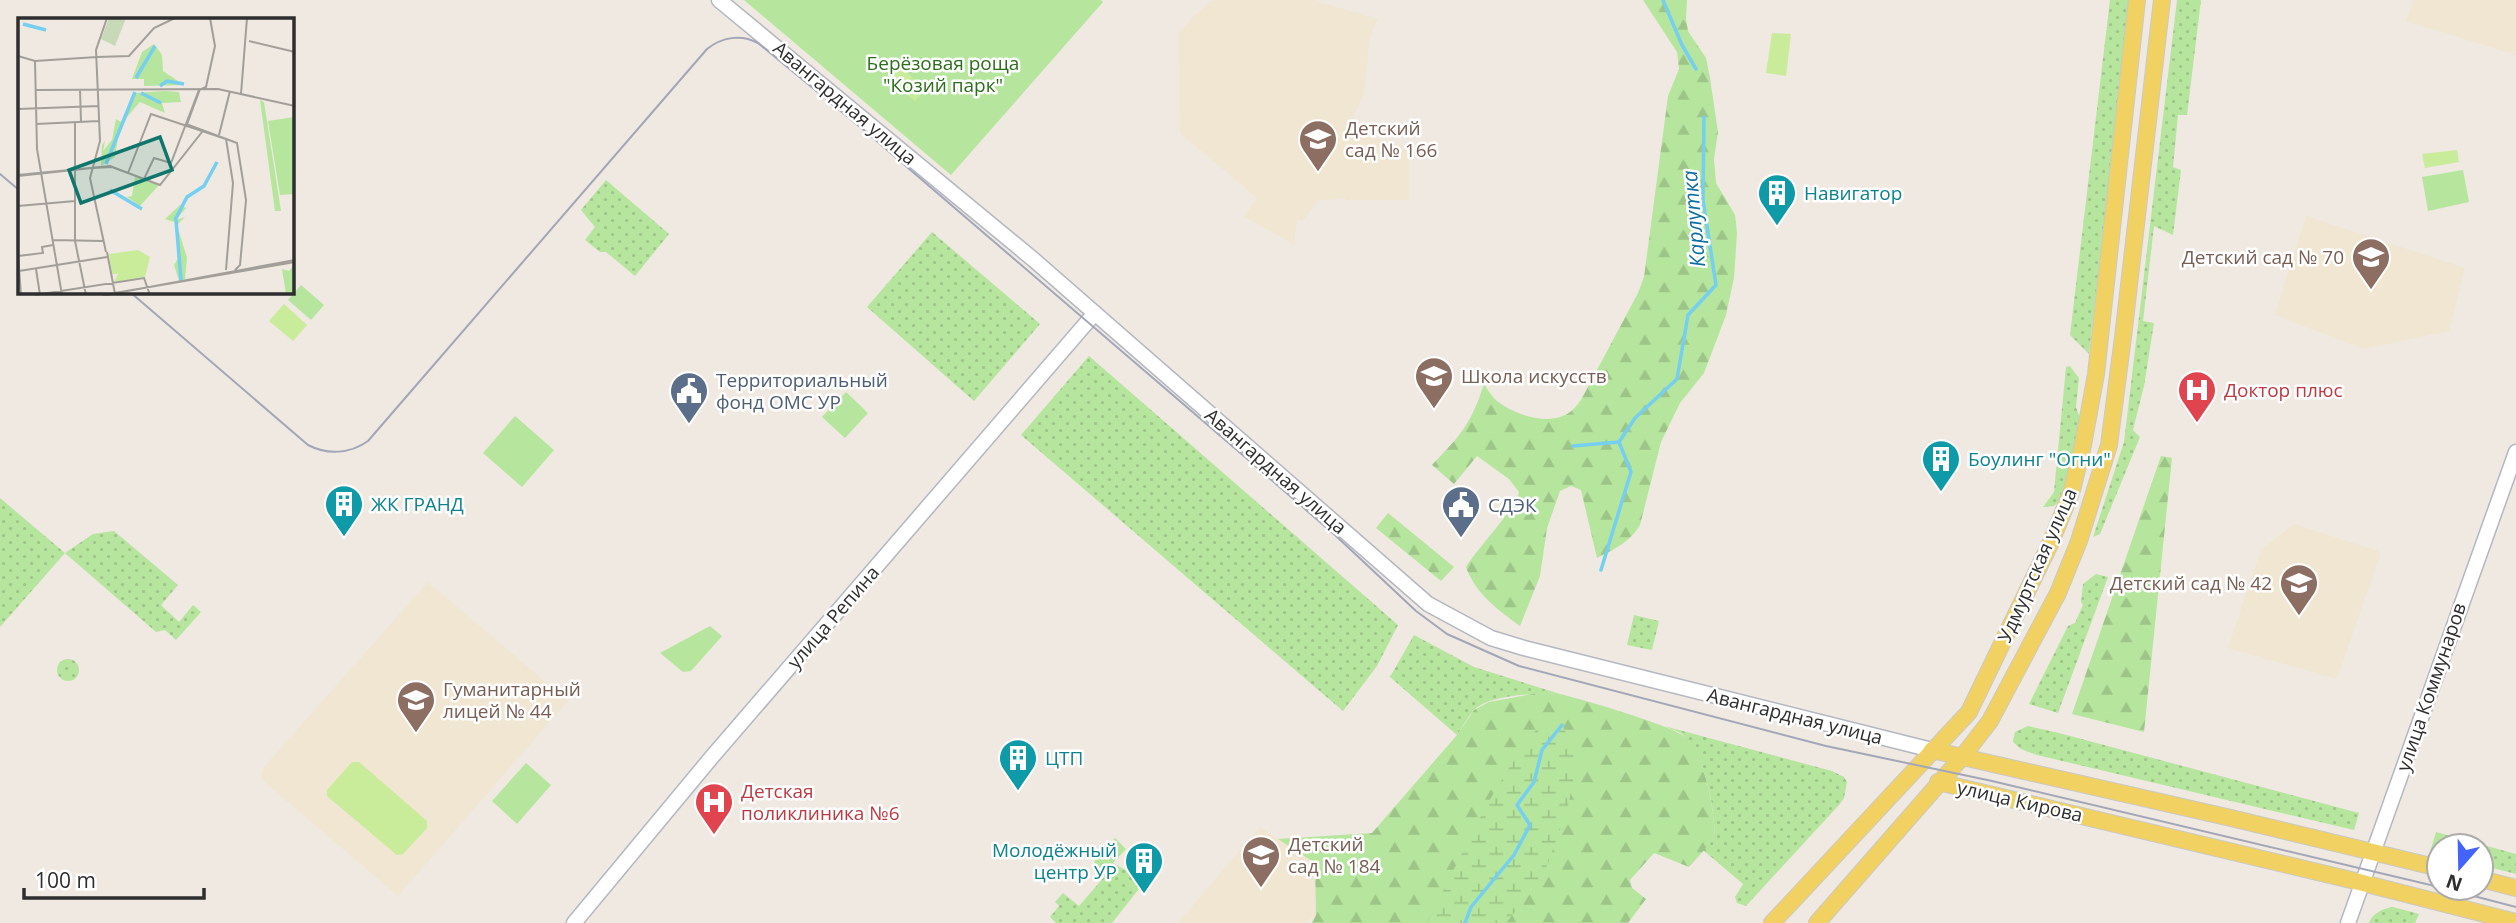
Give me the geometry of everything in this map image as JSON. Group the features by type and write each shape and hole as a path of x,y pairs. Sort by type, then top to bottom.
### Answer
{"main road":[{"name":"Удмуртская улица","path":"1772,923 1969,712 2054,535 2071,490 2083,445 2096,374 2137,0"},
{"name":"Удмуртская улица","path":"1817,923 1963,756 1990,721 2058,593 2079,541 2109,445 2162,0"},
{"path":"2008,634 2030,645"},
{"name":"улица Кирова","path":"2425,864 1933,750 1938,782 2516,922"},
{"path":"1843,848 1854,848 1862,855 1864,867"},
{"path":"2495,883 2516,888"}],"street":[{"name":"Авангардная улица","path":"719,0 871,123 1095,313 1428,604 1491,638 1524,648 1933,750"},
{"name":"улица Репина","path":"574,923 711,758 1095,313"},
{"name":"улица Коммунаров","path":"2348,923 2516,452"}],"shaded area":[{"path":"1312,0 1378,19 1370,36 1364,94 1348,130 1409,148 1409,200 1319,200 1303,220 1297,220 1294,244 1244,217 1257,198 1180,133 1179,33 1211,1"},
{"path":"2414,0 2516,0 2516,55 2406,21"},
{"name":"Детский сад № 70","path":"2306,216 2465,268 2449,331 2364,349 2275,315"},
{"name":"Детский сад № 42","path":"2294,524 2378,551 2380,555 2337,679 2228,648 2261,550"},
{"name":"Гуманитарный лицей № 44","path":"428,582 568,701 398,896 261,779 263,768"},
{"name":"Детский сад № 184","path":"1260,827 1315,863 1316,915 1305,923 1178,923"}],"green space":[{"name":"Берёзовая роща \"Козий парк\"","path":"744,0 1101,0 1103,2 951,175"},
{"path":"1643,0 1687,0 1688,31 1706,58 1718,132 1714,159 1716,183 1735,215 1737,233 1734,278 1726,315 1704,373 1680,403 1661,442 1640,525 1627,541 1597,558 1581,490 1571,486 1560,491 1547,528 1540,576 1520,626 1481,593 1466,567 1511,508 1519,492 1509,479 1477,456 1454,484 1432,465 1464,428 1484,384 1497,401 1523,415 1553,419 1571,411 1581,400 1638,293 1644,277 1668,96 1679,69 1677,52"},
{"path":"2110,0 2130,0 2089,354 2070,335"},
{"path":"2177,0 2201,0 2187,115 2178,115 2173,167 2181,170 2173,235 2154,226 2143,321 2154,323 2144,386 2133,430 2140,437 2100,534 2093,537 2124,442"},
{"path":"1772,33 1791,34 1786,76 1766,73"},
{"path":"899,66 926,89 915,101 888,78"},
{"path":"2457,150 2459,162 2425,168 2422,154"},
{"path":"2463,170 2469,202 2428,211 2422,177"},
{"path":"606,180 669,234 635,276 606,252 600,252 585,240 595,227 581,210"},
{"path":"932,232 1040,324 974,401 867,307"},
{"path":"301,285 324,305 311,320 288,300"},
{"path":"284,304 307,325 293,341 269,321"},
{"path":"1089,356 1398,625 1377,666 1343,711 1021,435"},
{"path":"2070,366 2079,378 2076,407 2081,421 2059,501 2054,506 2043,507 2054,492 2066,367"},
{"path":"846,392 868,413 845,438 822,417"},
{"path":"515,416 554,450 522,487 483,453"},
{"path":"2161,456 2172,458 2144,732 2072,714"},
{"path":"0,498 65,553 0,627"},
{"path":"1388,513 1454,567 1441,581 1376,528"},
{"path":"114,531 178,585 161,605 179,622 193,605 201,612 176,640 165,630 156,632 65,553 93,534"},
{"path":"2096,574 2108,577 2058,713 2029,704 2068,626 2075,623 2083,605 2083,584"},
{"path":"1634,615 1659,621 1652,650 1627,645"},
{"path":"710,626 722,636 691,671 683,672 660,653"},
{"path":"1414,635 1474,667 1560,694 1527,694 1490,701 1473,711 1457,735 1390,677"},
{"path":"64,659 72,659 79,666 79,674 72,681 64,681 57,674 57,666"},
{"path":"1538,693 1559,694 1604,706 1664,726 1685,737 1703,771 1711,799 1715,838 1689,867 1654,853 1630,880 1632,888 1646,899 1628,923 1312,923 1316,915 1315,863 1278,839 1372,833 1457,735 1474,710 1489,702"},
{"path":"1562,725 1578,758 1567,811 1542,879 1506,923 1427,923 1506,772 1539,726"},
{"path":"1664,726 1832,771 1844,777 1847,782 1844,798 1839,805 1746,906 1737,903 1735,897 1743,884 1703,850 1715,838 1711,799 1704,771 1682,734"},
{"path":"2028,726 2359,813 2354,830 2037,755 2021,749 2013,742 2015,732"},
{"path":"352,762 359,762 427,821 427,828 403,854 397,855 327,796 327,790"},
{"path":"526,763 551,785 517,824 492,801"},
{"path":"1115,838 1126,849 1113,863 1129,872 1142,885 1112,923 1056,923 1050,917 1059,906 1055,902 1063,893 1079,906 1105,876 1094,862"},
{"path":"2495,848 2516,854 2516,874 2495,869"},
{"path":"2393,907 2419,914 2415,923 2369,923 2382,910"}],"waterway":[{"name":"Карлутка","path":"1663,0 1682,45 1696,69"},
{"name":"Карлутка","path":"1601,570 1631,472 1619,442 1635,418 1677,379 1688,315 1716,285 1703,200 1704,117"},
{"path":"1573,446 1619,442"},
{"name":"Карлутка","path":"1465,923 1471,907 1514,855 1530,825 1517,805 1534,782 1542,750 1562,725"}],"tram line":[{"path":"132,294 308,445 331,452 354,449 368,441 707,49 725,39 745,38 758,43 865,131 1335,535 1416,611 1447,634 1519,666 1826,746 1992,781 2425,884"},
{"path":"0,174 18,189"},
{"path":"2495,902 2516,907"}],"place":[{"name":"Детский сад № 166","path":"1318,173"},
{"name":"Навигатор","path":"1777,227"},
{"name":"Детский сад № 70","path":"2371,291"},
{"name":"Школа искусств","path":"1434,410"},
{"name":"Доктор плюс","path":"2197,424"},
{"name":"Территориальный фонд ОМС УР","path":"689,425"},
{"name":"Боулинг \"Огни\"","path":"1941,493"},
{"name":"ЖК ГРАНД","path":"344,538"},
{"name":"СДЭК","path":"1461,539"},
{"name":"Детский сад № 42","path":"2299,617"},
{"name":"Гуманитарный лицей № 44","path":"416,734"},
{"name":"ЦТП","path":"1018,792"},
{"name":"Детская поликлиника №6","path":"714,836"},
{"name":"Детский сад № 184","path":"1261,889"},
{"name":"Молодёжный центр УР","path":"1144,895"}]}
